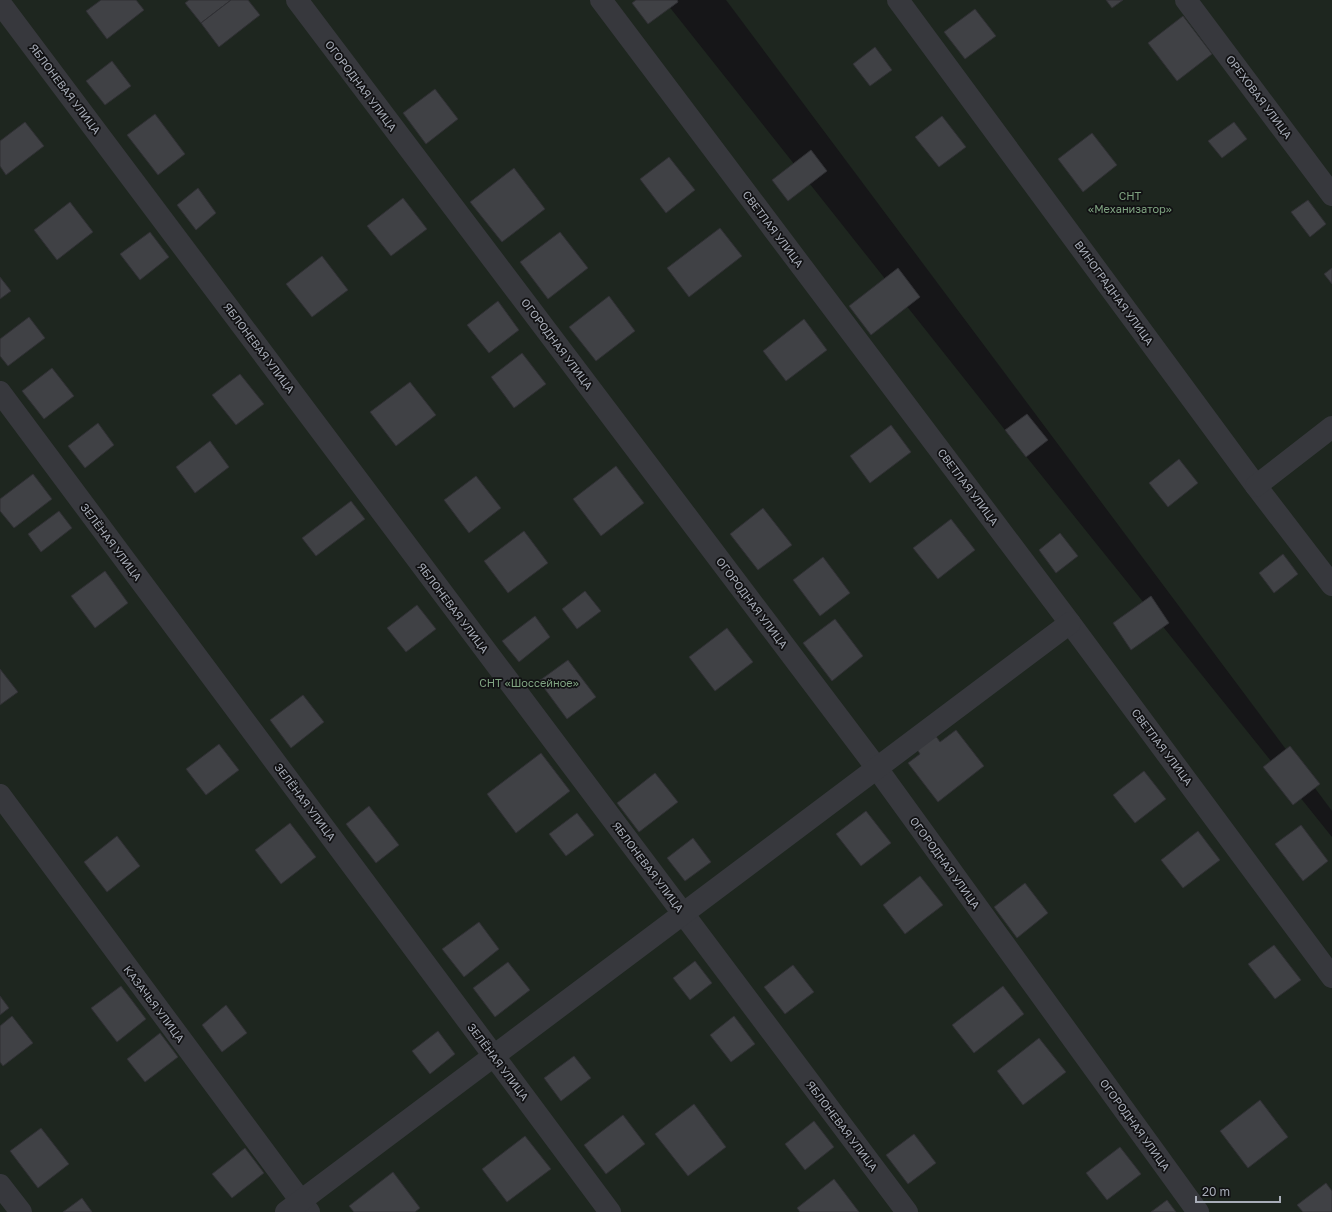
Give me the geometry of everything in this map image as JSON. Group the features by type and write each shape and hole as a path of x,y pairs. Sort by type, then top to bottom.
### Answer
{"street":[{"name":"ОГОРОДНАЯ УЛИЦА","path":"297,0 876,767 1198,1212"},
{"name":"СВЕТЛАЯ УЛИЦА","path":"601,0 1070,623 1332,977"},
{"name":"ВИНОГРАДНАЯ УЛИЦА","path":"898,0 1256,486 1332,585"},
{"name":"ОРЕХОВАЯ УЛИЦА","path":"1186,0 1332,195"},
{"name":"ЯБЛОНЕВАЯ УЛИЦА","path":"0,3 907,1212"},
{"name":"ЗЕЛЁНАЯ УЛИЦА","path":"0,392 610,1212"},
{"path":"1256,486 1332,427"},
{"path":"298,1208 876,767 1070,623"},
{"name":"КАЗАЧЬЯ УЛИЦА","path":"0,796 298,1208"},
{"path":"0,1185 20,1212"}],"green space":[{"name":"СНТ «Шоссейное»","path":"0,0 664,0 1005,430 1332,837 1332,1212 0,1212"},
{"name":"СНТ «Механизатор»","path":"726,0 1332,0 1332,811"}],"building":[{"path":"101,0 136,0 144,10 107,39 86,11"},
{"path":"189,0 231,0 201,23 185,3"},
{"path":"231,0 248,0 260,15 219,47 201,23"},
{"path":"636,0 677,0 678,2 648,24 632,3"},
{"path":"1106,0 1123,0 1112,8"},
{"path":"975,9 996,36 965,59 944,32"},
{"path":"1183,16 1212,54 1177,81 1148,43"},
{"path":"875,47 892,70 870,86 853,64"},
{"path":"112,61 131,86 105,105 86,81"},
{"path":"435,89 458,119 426,144 403,113"},
{"path":"155,114 185,154 158,175 127,135"},
{"path":"942,116 966,147 939,167 915,137"},
{"path":"25,122 44,146 6,175 0,166 0,141"},
{"path":"1234,122 1247,139 1222,158 1208,141"},
{"path":"1092,133 1117,165 1083,192 1058,159"},
{"path":"811,150 827,171 788,201 772,180"},
{"path":"669,157 695,190 666,213 640,179"},
{"path":"514,168 545,209 502,242 470,202"},
{"path":"198,188 216,213 196,230 177,205"},
{"path":"403,198 427,229 391,256 367,226"},
{"path":"1308,200 1326,224 1310,237 1291,212"},
{"path":"70,202 93,232 57,260 34,230"},
{"path":"720,228 742,256 689,297 667,268"},
{"path":"150,232 169,257 140,280 120,254"},
{"path":"560,232 588,268 548,299 520,262"},
{"path":"322,256 348,290 312,317 286,284"},
{"path":"898,268 920,297 871,335 849,306"},
{"path":"1332,268 1332,284 1324,274"},
{"path":"0,277 11,291 0,299"},
{"path":"609,296 635,331 596,361 569,327"},
{"path":"498,301 519,330 489,353 467,325"},
{"path":"29,317 45,338 8,366 0,356 0,339"},
{"path":"804,319 827,350 786,381 763,351"},
{"path":"522,353 546,384 514,408 491,377"},
{"path":"52,368 74,396 44,419 22,391"},
{"path":"240,374 264,404 236,425 212,395"},
{"path":"410,382 436,415 396,446 370,412"},
{"path":"1027,414 1048,440 1026,457 1005,430"},
{"path":"98,423 114,445 85,468 68,446"},
{"path":"891,425 911,452 870,483 850,456"},
{"path":"210,441 229,467 195,493 176,467"},
{"path":"1179,459 1198,483 1168,507 1149,483"},
{"path":"616,466 644,503 601,536 573,499"},
{"path":"33,474 52,499 14,528 0,511 0,499"},
{"path":"476,476 501,508 469,533 444,500"},
{"path":"351,501 365,519 316,556 302,538"},
{"path":"763,508 792,545 758,570 730,534"},
{"path":"59,511 72,528 41,552 28,534"},
{"path":"951,519 975,550 938,579 913,548"},
{"path":"524,531 548,563 508,593 484,561"},
{"path":"1060,533 1078,556 1056,573 1039,550"},
{"path":"1283,554 1298,574 1274,593 1259,573"},
{"path":"823,557 850,593 820,616 793,580"},
{"path":"105,571 128,603 95,628 71,596"},
{"path":"585,591 601,611 577,629 562,609"},
{"path":"1151,596 1169,623 1131,650 1113,623"},
{"path":"417,605 436,629 406,652 387,628"},
{"path":"535,616 550,637 519,662 502,641"},
{"path":"835,619 863,656 832,681 803,643"},
{"path":"727,628 753,662 715,691 689,657"},
{"path":"568,660 596,697 567,719 539,681"},
{"path":"0,669 18,692 0,705"},
{"path":"303,695 324,722 291,748 270,720"},
{"path":"956,730 984,766 938,802 908,763 920,754 917,749 935,735 940,742"},
{"path":"219,744 239,770 206,795 186,769"},
{"path":"1290,746 1320,784 1293,805 1263,767"},
{"path":"541,753 570,791 516,833 487,794"},
{"path":"1144,771 1166,799 1135,823 1113,795"},
{"path":"655,773 678,802 639,832 617,803"},
{"path":"369,806 399,845 376,863 346,824"},
{"path":"866,811 891,843 861,866 836,834"},
{"path":"577,813 594,835 566,856 549,834"},
{"path":"290,823 316,857 281,884 255,850"},
{"path":"1301,825 1328,861 1303,881 1275,844"},
{"path":"1198,831 1220,860 1183,888 1161,860"},
{"path":"117,836 140,866 107,892 84,862"},
{"path":"693,838 711,862 685,881 667,858"},
{"path":"920,876 943,905 905,934 883,905"},
{"path":"1025,883 1048,913 1017,938 994,907"},
{"path":"479,922 499,949 464,977 442,949"},
{"path":"1274,945 1301,980 1275,999 1248,964"},
{"path":"695,961 712,983 690,1000 673,978"},
{"path":"508,962 530,990 495,1017 473,988"},
{"path":"793,965 814,992 785,1014 764,987"},
{"path":"121,986 146,1019 117,1042 91,1008"},
{"path":"1003,986 1024,1014 974,1053 952,1025"},
{"path":"0,996 9,1008 0,1015"},
{"path":"226,1005 247,1033 222,1052 202,1025"},
{"path":"12,1016 33,1043 3,1066 0,1062 0,1026"},
{"path":"734,1016 755,1044 731,1062 710,1035"},
{"path":"438,1031 455,1054 430,1074 412,1051"},
{"path":"160,1033 178,1057 145,1082 127,1059"},
{"path":"1039,1038 1066,1072 1023,1105 997,1071"},
{"path":"574,1056 591,1078 561,1101 544,1078"},
{"path":"1260,1100 1288,1137 1248,1168 1220,1131"},
{"path":"694,1104 726,1147 688,1176 655,1134"},
{"path":"623,1115 645,1144 606,1174 584,1145"},
{"path":"814,1121 834,1147 805,1170 785,1144"},
{"path":"41,1128 69,1164 38,1188 10,1151"},
{"path":"914,1134 936,1163 908,1184 886,1155"},
{"path":"525,1136 551,1169 507,1202 482,1169"},
{"path":"1120,1147 1141,1174 1107,1200 1086,1173"},
{"path":"245,1148 264,1173 232,1198 212,1174"},
{"path":"393,1172 420,1208 415,1212 354,1212 349,1206"},
{"path":"834,1179 859,1212 800,1212 797,1208"},
{"path":"1326,1183 1332,1191 1332,1212 1303,1212 1297,1205"},
{"path":"82,1198 92,1212 63,1212"},
{"path":"1167,1200 1176,1212 1151,1212"}]}
